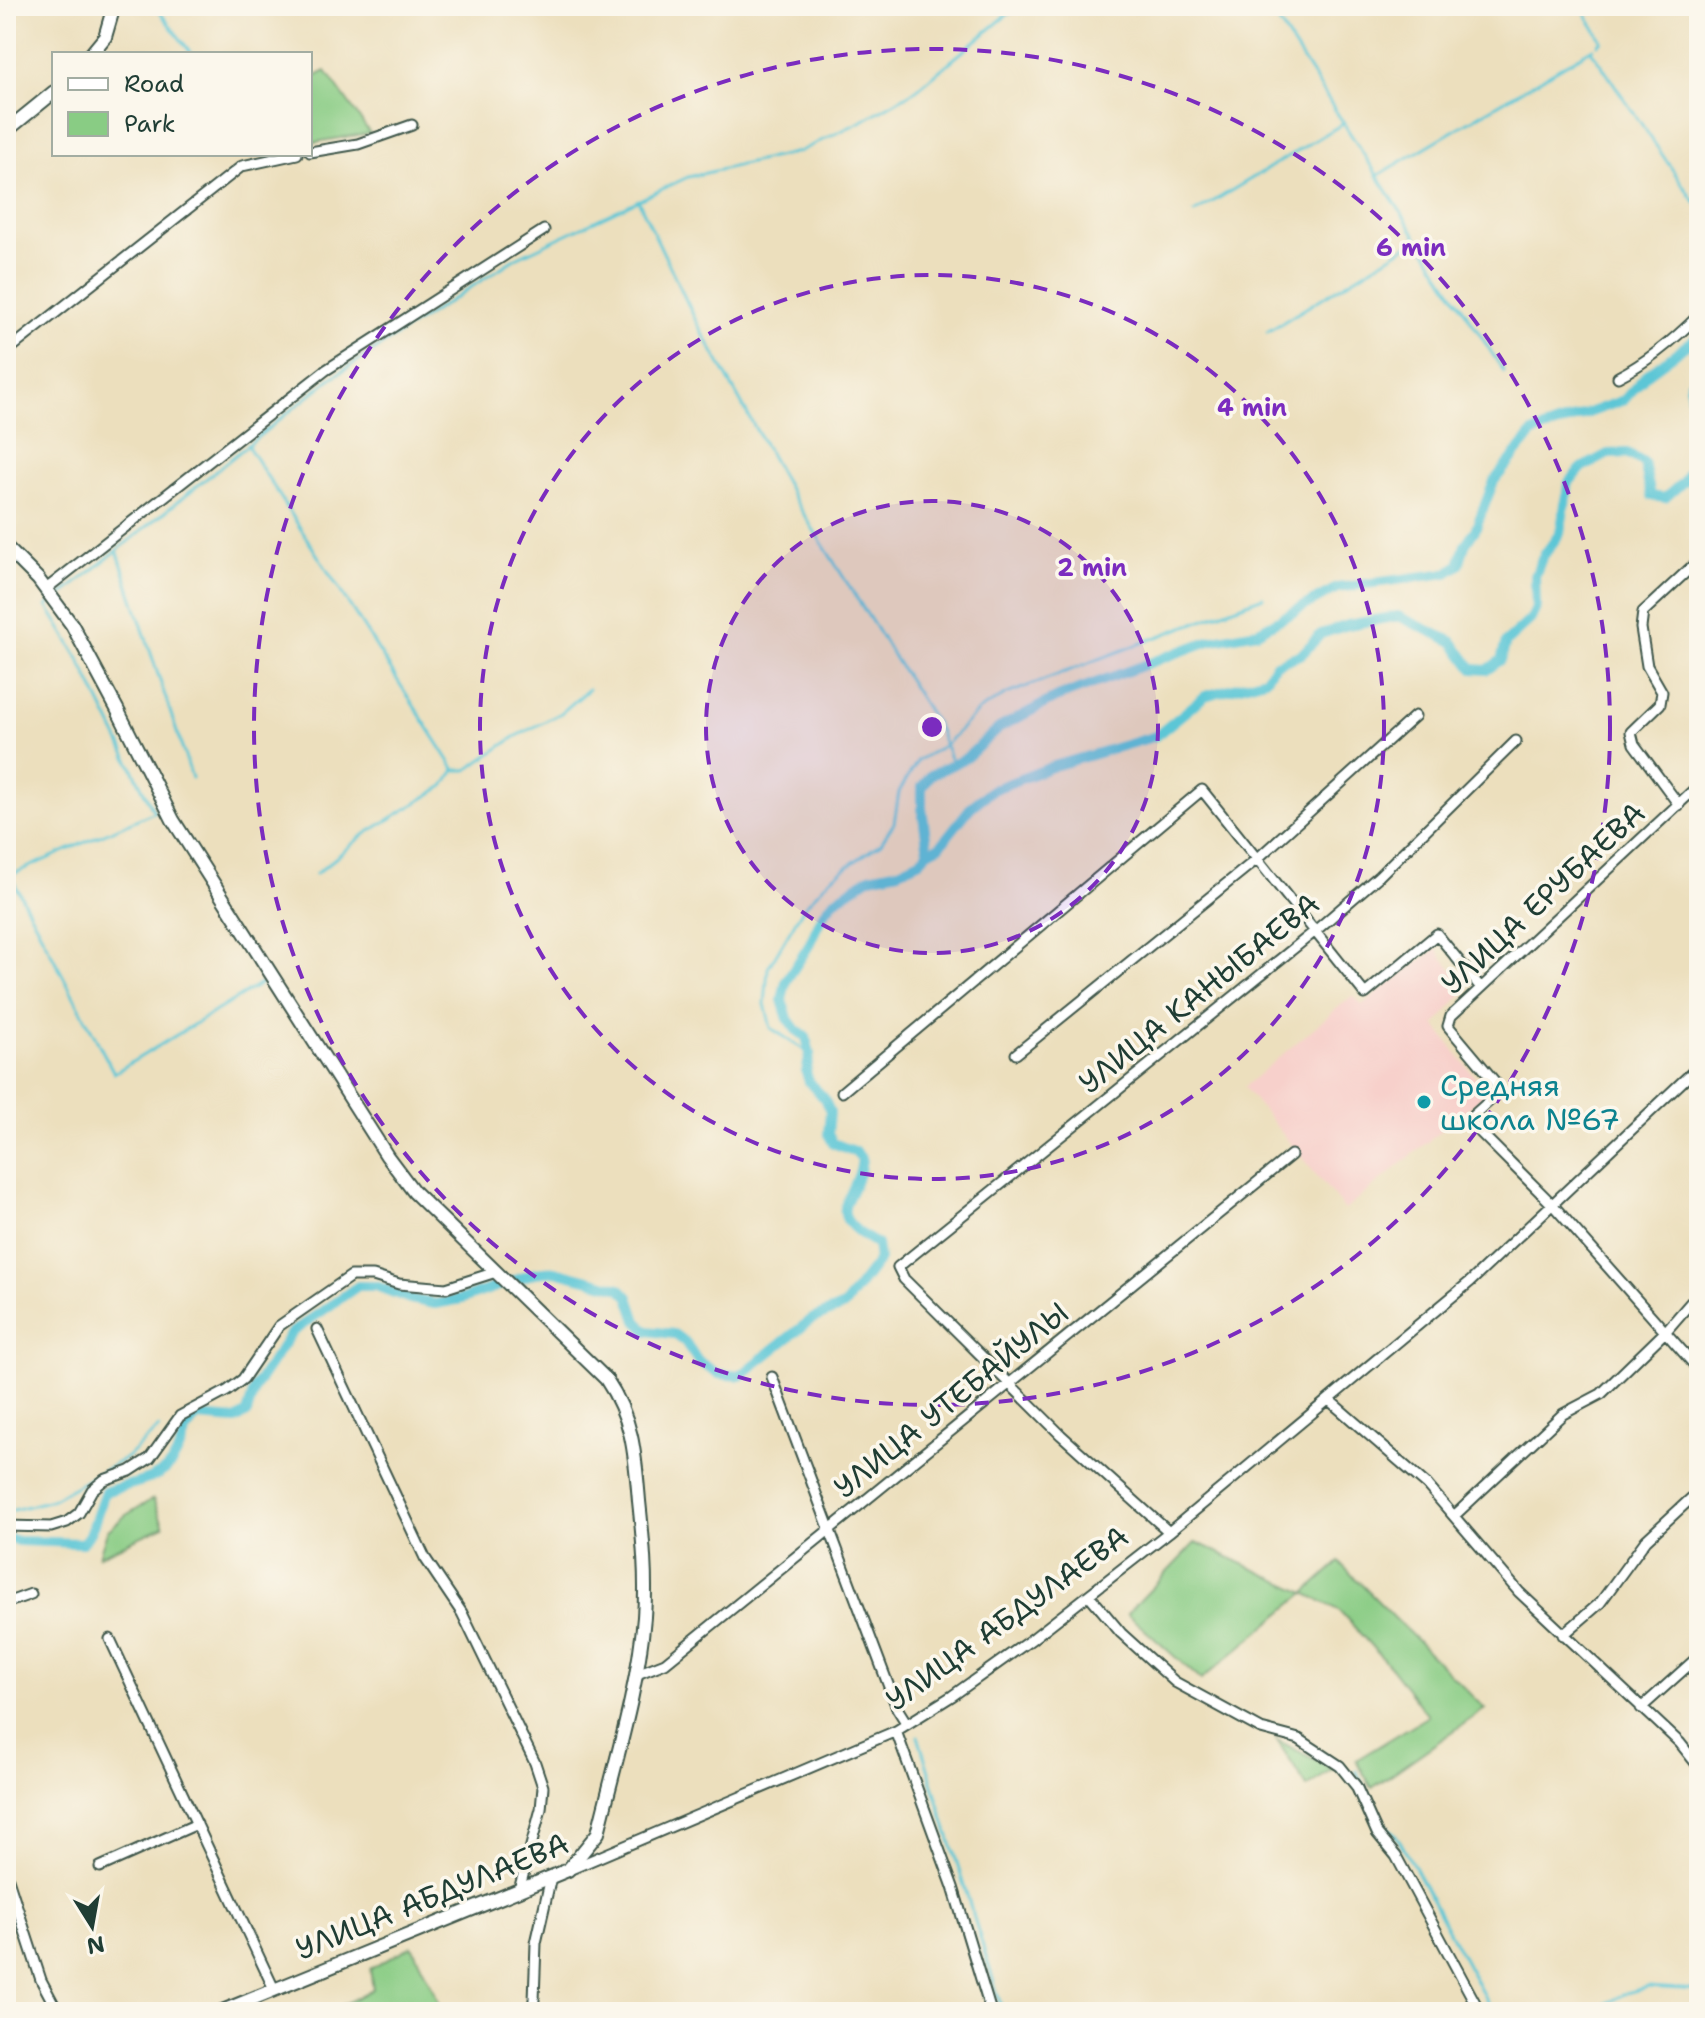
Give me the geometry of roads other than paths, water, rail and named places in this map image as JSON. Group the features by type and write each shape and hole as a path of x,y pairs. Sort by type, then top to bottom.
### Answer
{"main road":[{"path":"93,52 105,37 114,6"},
{"path":"6,131 52,94"},
{"path":"6,547 53,598 117,709 173,820 387,1156 414,1192 606,1379 627,1416 634,1445 645,1572 644,1616 637,1674 598,1833 568,1870"},
{"name":"УЛИЦА АБДУЛАЕВА","path":"220,2012 568,1870"}],"street":[{"path":"312,152 358,144 412,125"},
{"path":"6,352 242,166 288,156"},
{"path":"53,598 326,370 544,230"},
{"path":"1618,377 1641,365 1669,344 1699,315"},
{"path":"1679,805 1634,744 1631,732 1660,704 1662,692 1647,666 1641,628 1643,612 1699,560"},
{"path":"1016,1054 1257,859 1415,716"},
{"name":"УЛИЦА КАНЫБАЕВА","path":"1009,1383 904,1279 898,1267 1314,932 1379,876 1516,741"},
{"name":"УЛИЦА ЕРУБАЕВА","path":"1699,785 1451,1016 1448,1026 1495,1082 1496,1095 1468,1120 1552,1204 1699,1370"},
{"path":"842,1092 1202,790 1365,994 1437,934 1481,988"},
{"name":"УЛИЦА АБДУЛАЕВА","path":"568,1870 896,1731 1021,1647 1169,1532 1471,1281 1699,1066"},
{"name":"УЛИЦА УТЕБАЙУЛЫ","path":"637,1674 665,1663 1291,1155"},
{"path":"6,1526 51,1527 67,1522 79,1513 92,1490 104,1480 130,1471 150,1458 180,1416 243,1379 279,1326 351,1276 373,1276 399,1284 446,1288 503,1280"},
{"path":"1454,1516 1563,1414 1601,1394 1666,1331 1699,1293"},
{"path":"317,1329 425,1558 462,1613 535,1763 543,1787 541,1809 519,1890"},
{"path":"772,1377 897,1708 907,1724"},
{"path":"1009,1383 1061,1435 1169,1532"},
{"path":"1329,1400 1427,1485 1519,1592 1680,1743 1699,1767"},
{"path":"1563,1635 1600,1603 1646,1540 1699,1491"},
{"path":"6,1603 31,1594"},
{"path":"1089,1595 1121,1633 1175,1682 1261,1729 1299,1739 1340,1766 1356,1786 1377,1833 1396,1856 1480,2012"},
{"path":"110,1639 274,1989"},
{"path":"1641,1708 1699,1656"},
{"path":"896,1731 953,1887 991,2012"},
{"path":"100,1867 197,1824"},
{"path":"6,1873 41,1980 58,2012"},
{"path":"531,2012 536,1943 551,1877"}],"waterway":[{"path":"155,6 190,52"},
{"path":"58,598 330,379 516,258 688,177 798,152 862,121 916,90 1007,15 1024,6"},
{"path":"1268,6 1504,372"},
{"path":"1581,6 1602,41 1598,44"},
{"path":"1377,176 1593,48"},
{"path":"1591,50 1699,206"},
{"path":"1194,213 1344,123"},
{"path":"638,200 696,321 796,502 937,725 953,766"},
{"path":"1267,332 1418,239"},
{"path":"928,852 922,787 931,775 966,758 999,728 1055,698 1209,641 1257,632 1337,588 1447,573 1459,565 1494,481 1533,433 1624,400 1646,375 1699,336"},
{"path":"1699,374 1690,383 1691,397 1699,400"},
{"path":"247,445 455,770 467,770 515,737 561,713 589,689"},
{"path":"6,1538 82,1543 93,1527 105,1492 160,1474 177,1455 188,1428 197,1417 236,1420 247,1413 255,1387 291,1333 358,1286 376,1286 410,1299 435,1304 462,1299 535,1273 555,1271 620,1288 629,1297 637,1321 647,1331 674,1334 685,1342 698,1361 718,1374 740,1376 812,1319 844,1306 879,1260 877,1244 849,1223 845,1214 862,1159 856,1152 833,1143 828,1134 830,1112 824,1098 809,1082 806,1072 810,1054 806,1037 788,1019 782,1000 786,981 808,947 823,914 834,901 870,877 899,871 920,861 940,846 971,807 992,790 1054,766 1156,736 1205,696 1265,679 1276,664 1302,654 1321,634 1348,625 1398,616 1453,642 1473,669 1487,670 1501,660 1506,642 1531,619 1536,608 1535,576 1542,558 1560,533 1569,482 1582,468 1608,454 1627,453 1644,463 1651,496 1665,498 1683,482 1699,453"},
{"path":"117,550 192,778"},
{"path":"810,1054 771,1028 765,1004 768,968 804,907 831,878 881,843 894,823 899,792 918,760 945,745 978,711 1007,694 1263,597"},
{"path":"6,877 154,812 78,657 47,606 52,602"},
{"path":"316,874 362,836 444,786 455,770"},
{"path":"10,875 114,1073 262,983"},
{"path":"6,1512 51,1500 126,1458 159,1428"},
{"path":"918,1736 1003,2012"},
{"path":"1356,1771 1384,1823 1400,1841 1492,2011 1595,2009 1626,1993 1648,1987 1699,1990"}],"place":[{"name":"Средняя школа №67","path":"1424,1102"}]}
